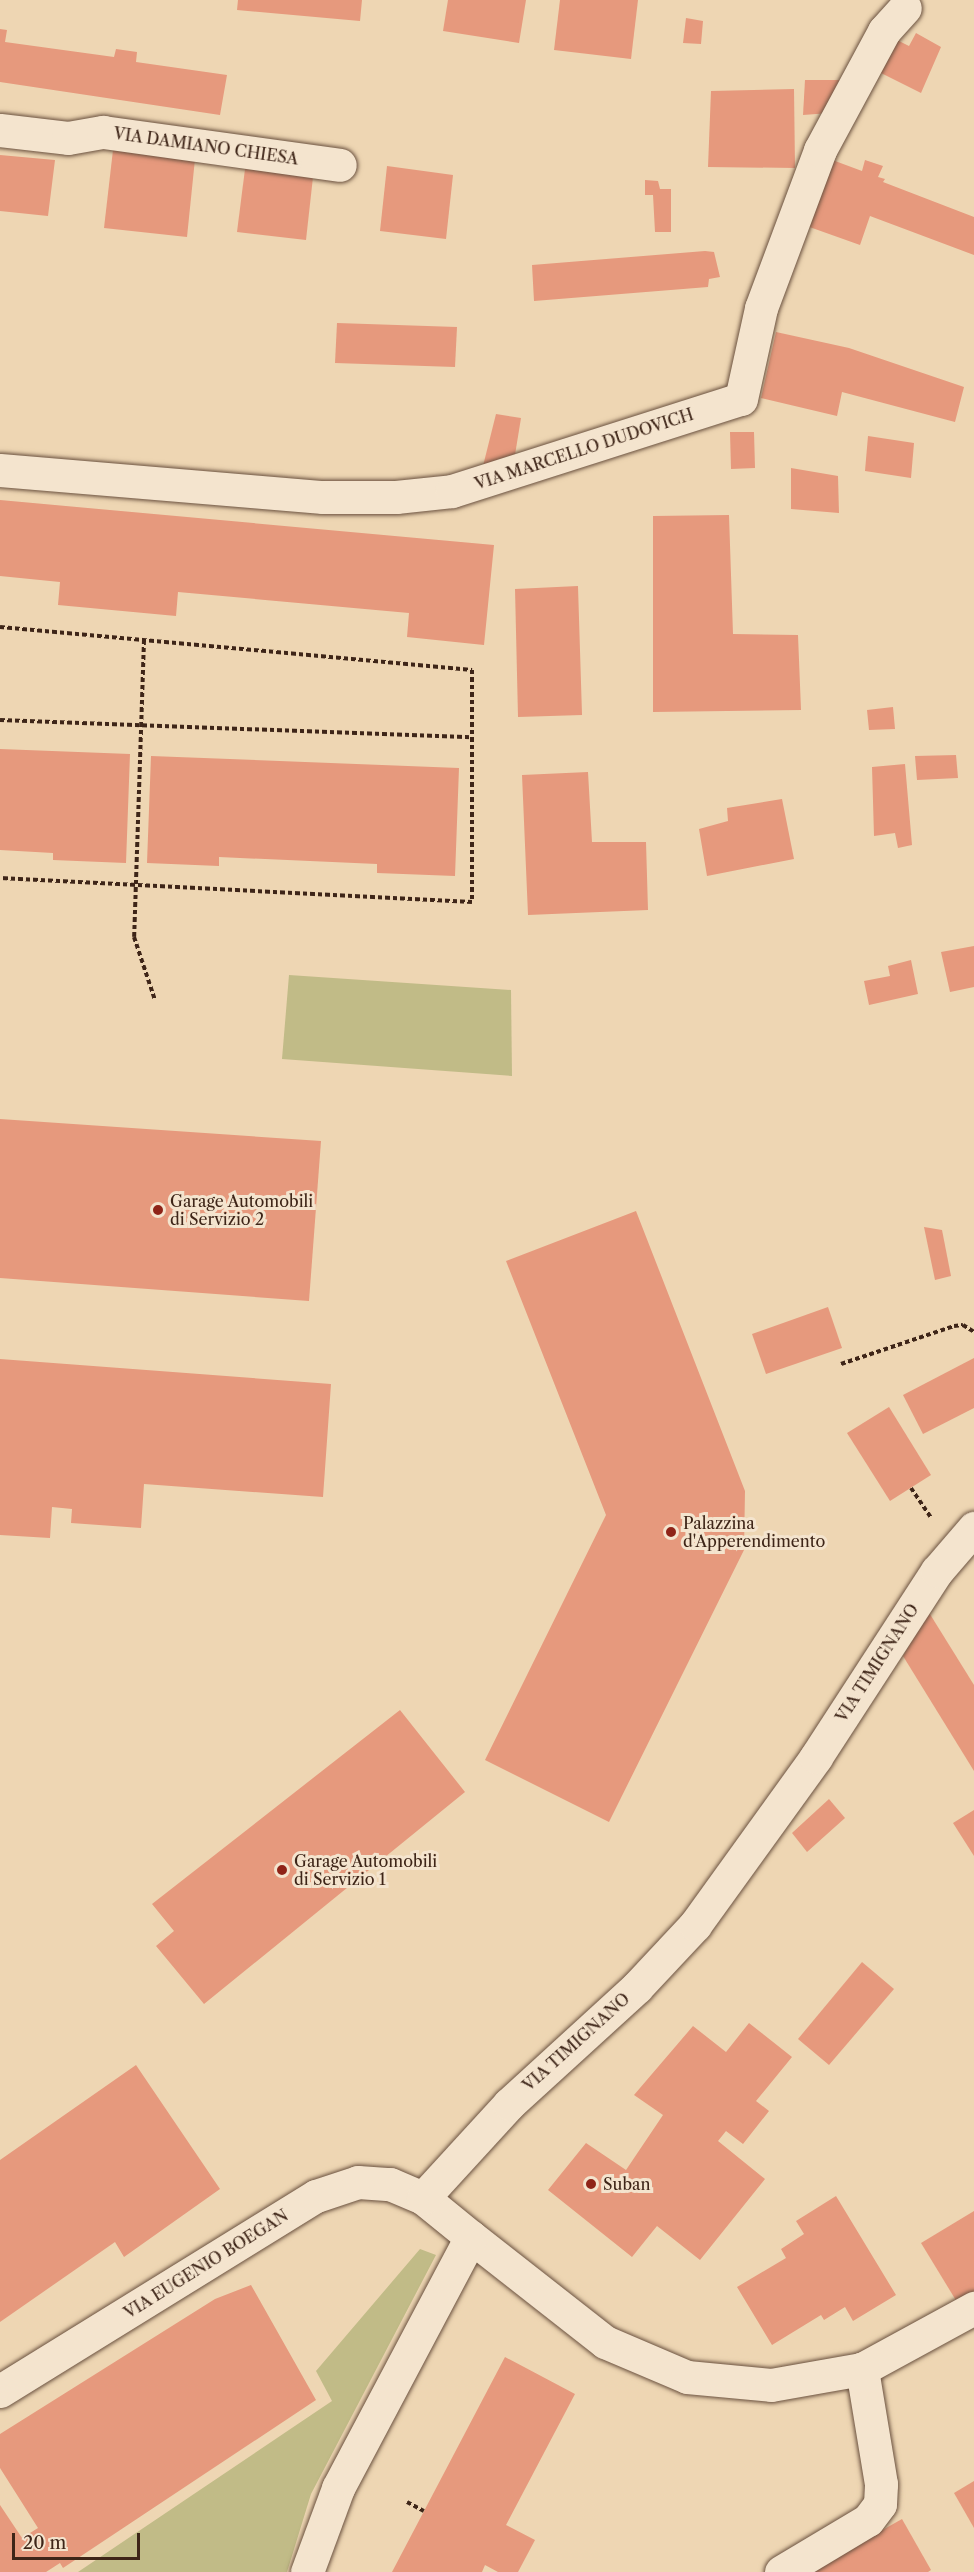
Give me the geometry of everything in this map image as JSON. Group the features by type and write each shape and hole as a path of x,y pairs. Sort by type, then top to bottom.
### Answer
{"street":[{"name":"VIA MARCELLO DUDOVICH","path":"0,470 323,497 396,497 452,491 741,399 761,308 820,150 884,31 905,8"},
{"name":"VIA DAMIANO CHIESA","path":"0,130 68,138 103,132 340,165"},
{"name":"VIA TIMIGNANO","path":"423,2198 509,2104 637,1987 695,1925 809,1766 937,1571 974,1528"},
{"name":"VIA EUGENIO BOEGAN","path":"0,2391 316,2196 358,2182 390,2184 423,2198"},
{"path":"423,2198 606,2342 687,2377 771,2385 862,2369 974,2308"},
{"path":"307,2572 338,2488 471,2237"},
{"path":"782,2572 868,2520 880,2504 881,2484 862,2369"}],"path":[{"path":"0,627 472,670 472,902 0,878"},
{"path":"144,640 134,937 155,999"},
{"path":"0,720 472,737"},
{"path":"840,1364 954,1326 963,1324 974,1332"},
{"path":"407,2502 424,2511"}],"shaded area":[{"path":"289,975 511,990 512,1076 282,1059"},
{"path":"420,2249 436,2255 311,2494 287,2572 78,2572 332,2401 316,2371"}],"building":[{"path":"238,0 362,0 360,21 237,10"},
{"path":"448,0 526,0 519,43 443,31"},
{"path":"560,0 638,0 631,59 554,50"},
{"path":"686,18 703,21 701,44 683,43"},
{"path":"0,29 7,30 5,42 114,57 116,49 137,52 136,62 227,75 220,115 0,82"},
{"path":"916,33 941,47 921,93 879,72 895,39 909,46"},
{"path":"805,80 841,80 830,113 803,115"},
{"path":"794,89 795,168 708,167 711,91"},
{"path":"113,150 195,159 187,237 104,228"},
{"path":"0,155 55,160 48,216 0,211"},
{"path":"827,158 862,171 865,160 883,166 878,177 885,179 883,182 974,217 974,255 870,216 860,245 801,224"},
{"path":"387,166 453,175 446,239 380,231"},
{"path":"245,169 313,177 306,240 237,232"},
{"path":"645,180 658,181 660,189 671,189 671,232 655,232 653,195 645,195"},
{"path":"714,252 720,277 709,279 708,287 534,301 532,265"},
{"path":"337,323 457,327 455,367 335,363"},
{"path":"776,332 849,348 964,387 955,422 842,392 837,416 761,398"},
{"path":"496,414 521,418 514,461 482,470"},
{"path":"730,432 754,432 755,468 731,469"},
{"path":"868,436 914,443 911,478 865,471"},
{"path":"791,468 838,476 839,513 791,509"},
{"path":"0,500 494,545 484,645 407,637 409,613 178,592 176,616 58,605 60,582 0,576"},
{"path":"729,515 733,634 798,635 801,710 653,712 653,516"},
{"path":"578,586 582,715 518,717 515,589"},
{"path":"893,707 895,729 869,730 867,710"},
{"path":"0,749 130,754 126,863 53,860 53,853 0,850"},
{"path":"956,755 958,778 917,780 915,756"},
{"path":"151,756 459,768 455,876 377,873 377,864 219,857 219,866 147,863"},
{"path":"905,764 912,845 898,848 895,833 874,836 872,767"},
{"path":"588,772 592,842 646,842 648,910 528,915 522,775"},
{"path":"782,799 794,859 707,876 699,829 728,821 727,808"},
{"path":"974,946 974,987 950,992 941,952"},
{"path":"911,960 918,994 869,1005 864,981 890,976 888,966"},
{"name":"Garage Automobili di Servizio 2","path":"0,1119 321,1141 309,1301 0,1278"},
{"name":"Palazzina d'Apperendimento","path":"636,1211 745,1491 744,1550 609,1822 485,1760 606,1515 506,1261"},
{"path":"924,1227 942,1230 951,1276 935,1280"},
{"path":"828,1307 842,1348 766,1374 752,1334"},
{"path":"974,1358 974,1408 923,1434 903,1395"},
{"path":"0,1359 331,1384 323,1497 144,1484 141,1528 71,1523 72,1509 52,1507 50,1538 0,1535"},
{"path":"889,1407 931,1475 890,1501 847,1433"},
{"path":"928,1611 974,1685 974,1771 903,1656"},
{"name":"Garage Automobili di Servizio 1","path":"400,1710 465,1792 204,2004 156,1946 174,1931 152,1904"},
{"path":"829,1799 845,1818 807,1852 792,1833"},
{"path":"974,1810 974,1856 953,1823"},
{"path":"862,1962 894,1989 829,2065 798,2039"},
{"path":"749,2023 792,2057 756,2101 769,2111 743,2144 726,2131 718,2141 765,2179 700,2260 657,2226 632,2257 548,2190 586,2143 626,2170 663,2115 634,2095 693,2026 726,2052"},
{"path":"136,2065 220,2189 124,2257 115,2242 0,2322 0,2160"},
{"path":"836,2196 896,2295 853,2321 845,2307 824,2320 821,2315 772,2345 737,2287 786,2258 781,2249 804,2234 796,2221"},
{"path":"974,2211 974,2298 960,2307 921,2243"},
{"path":"251,2285 316,2400 63,2568 60,2563 46,2572 0,2572 0,2505 22,2538 38,2528 0,2468 0,2434 215,2299"},
{"path":"505,2357 575,2394 506,2525 535,2540 518,2572 498,2572 485,2565 482,2572 392,2572"},
{"path":"974,2481 974,2528 954,2493"},
{"path":"902,2519 931,2570 928,2572 808,2572"}],"place":[{"name":"Garage Automobili di Servizio 2","path":"158,1210"},
{"name":"Palazzina d'Apperendimento","path":"671,1532"},
{"name":"Garage Automobili di Servizio 1","path":"282,1870"},
{"name":"Suban","path":"591,2184"}]}
